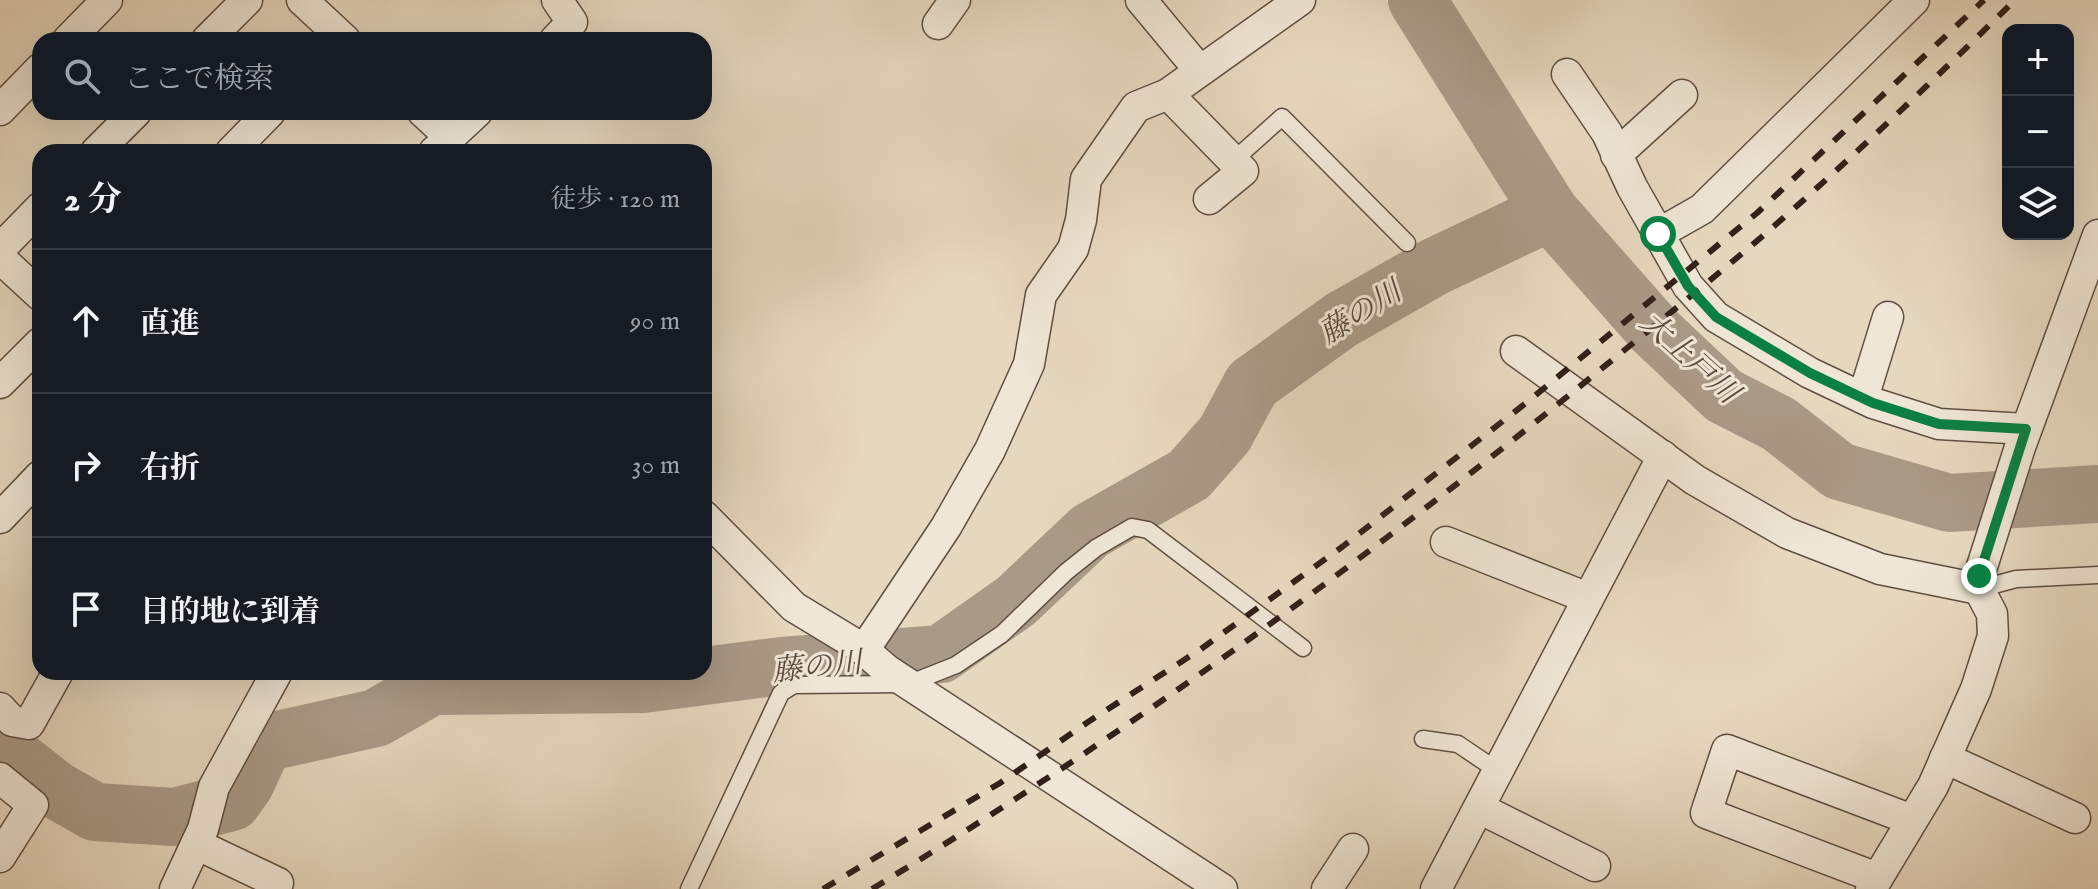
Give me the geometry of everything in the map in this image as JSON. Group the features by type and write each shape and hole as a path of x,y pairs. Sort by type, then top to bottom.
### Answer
{"street":[{"path":"76,32 107,0"},
{"path":"215,32 247,0"},
{"path":"302,0 335,32"},
{"path":"557,0 572,22 563,32"},
{"path":"1141,0 1200,71"},
{"path":"880,663 870,641 946,527 990,450 1029,364 1041,295 1073,249 1081,220 1086,179 1136,107 1168,94 1200,71 1262,10 1300,0"},
{"path":"1658,234 1702,209 1914,0"},
{"path":"1567,74 1607,133 1632,187 1688,286 1716,317 1810,373 1873,403 1939,424 2023,438"},
{"path":"0,110 32,77"},
{"path":"1168,94 1243,171 1209,199"},
{"path":"1616,155 1682,95"},
{"path":"104,144 128,120"},
{"path":"239,144 262,120"},
{"path":"428,120 442,144 468,120"},
{"path":"0,249 32,216"},
{"path":"1912,820 1727,750 1706,813 1874,884 1933,786 1976,689 1993,636 1992,614 1979,583 2023,438 2092,266 2098,235"},
{"path":"0,258 32,288"},
{"path":"1863,398 1888,317"},
{"path":"0,383 32,351"},
{"path":"1516,351 1695,480 1787,533 1880,569 1979,583"},
{"path":"1436,889 1663,456"},
{"path":"0,518 32,484"},
{"path":"712,524 794,607 1215,887"},
{"path":"1446,542 1588,598"},
{"path":"0,708 12,721 29,724 54,680"},
{"path":"175,889 199,836 214,787 273,680"},
{"path":"1945,758 2075,818"},
{"path":"0,778 33,805 0,857"},
{"path":"1479,808 1595,866"},
{"path":"199,836 278,883"},
{"path":"1327,889 1353,849"}],"lane":[{"path":"1233,161 1282,117 1407,243"},
{"path":"689,889 781,693 794,685 880,663 956,665 1002,634 1066,572 1096,548 1132,527 1148,530 1303,648"},
{"path":"1979,583 2098,575"},
{"path":"1423,739 1458,744 1498,771"}],"waterway":[{"name":"大上戸川","path":"1417,0 1550,212 1655,331 1724,396 1779,424 1839,471 1949,503 2098,494"},
{"name":"藤の川","path":"712,675 782,666 941,654 1016,601 1090,531 1189,475 1225,434 1252,384 1341,320 1434,267 1550,212"},
{"name":"藤の川","path":"0,746 56,790 95,812 174,817 232,802 245,784 264,743 376,718 432,686 643,684 674,680"}],"railway":[{"path":"823,889 1000,783 1201,649 1342,547 1526,403 1757,213 1984,0"},
{"path":"872,889 1053,775 1229,654 1485,462 1765,234 1892,119 2015,0"}],"route":[{"path":"1658,234 1688,286 1716,317 1810,373 1873,403 1939,424 2026,429 1979,576"}]}
